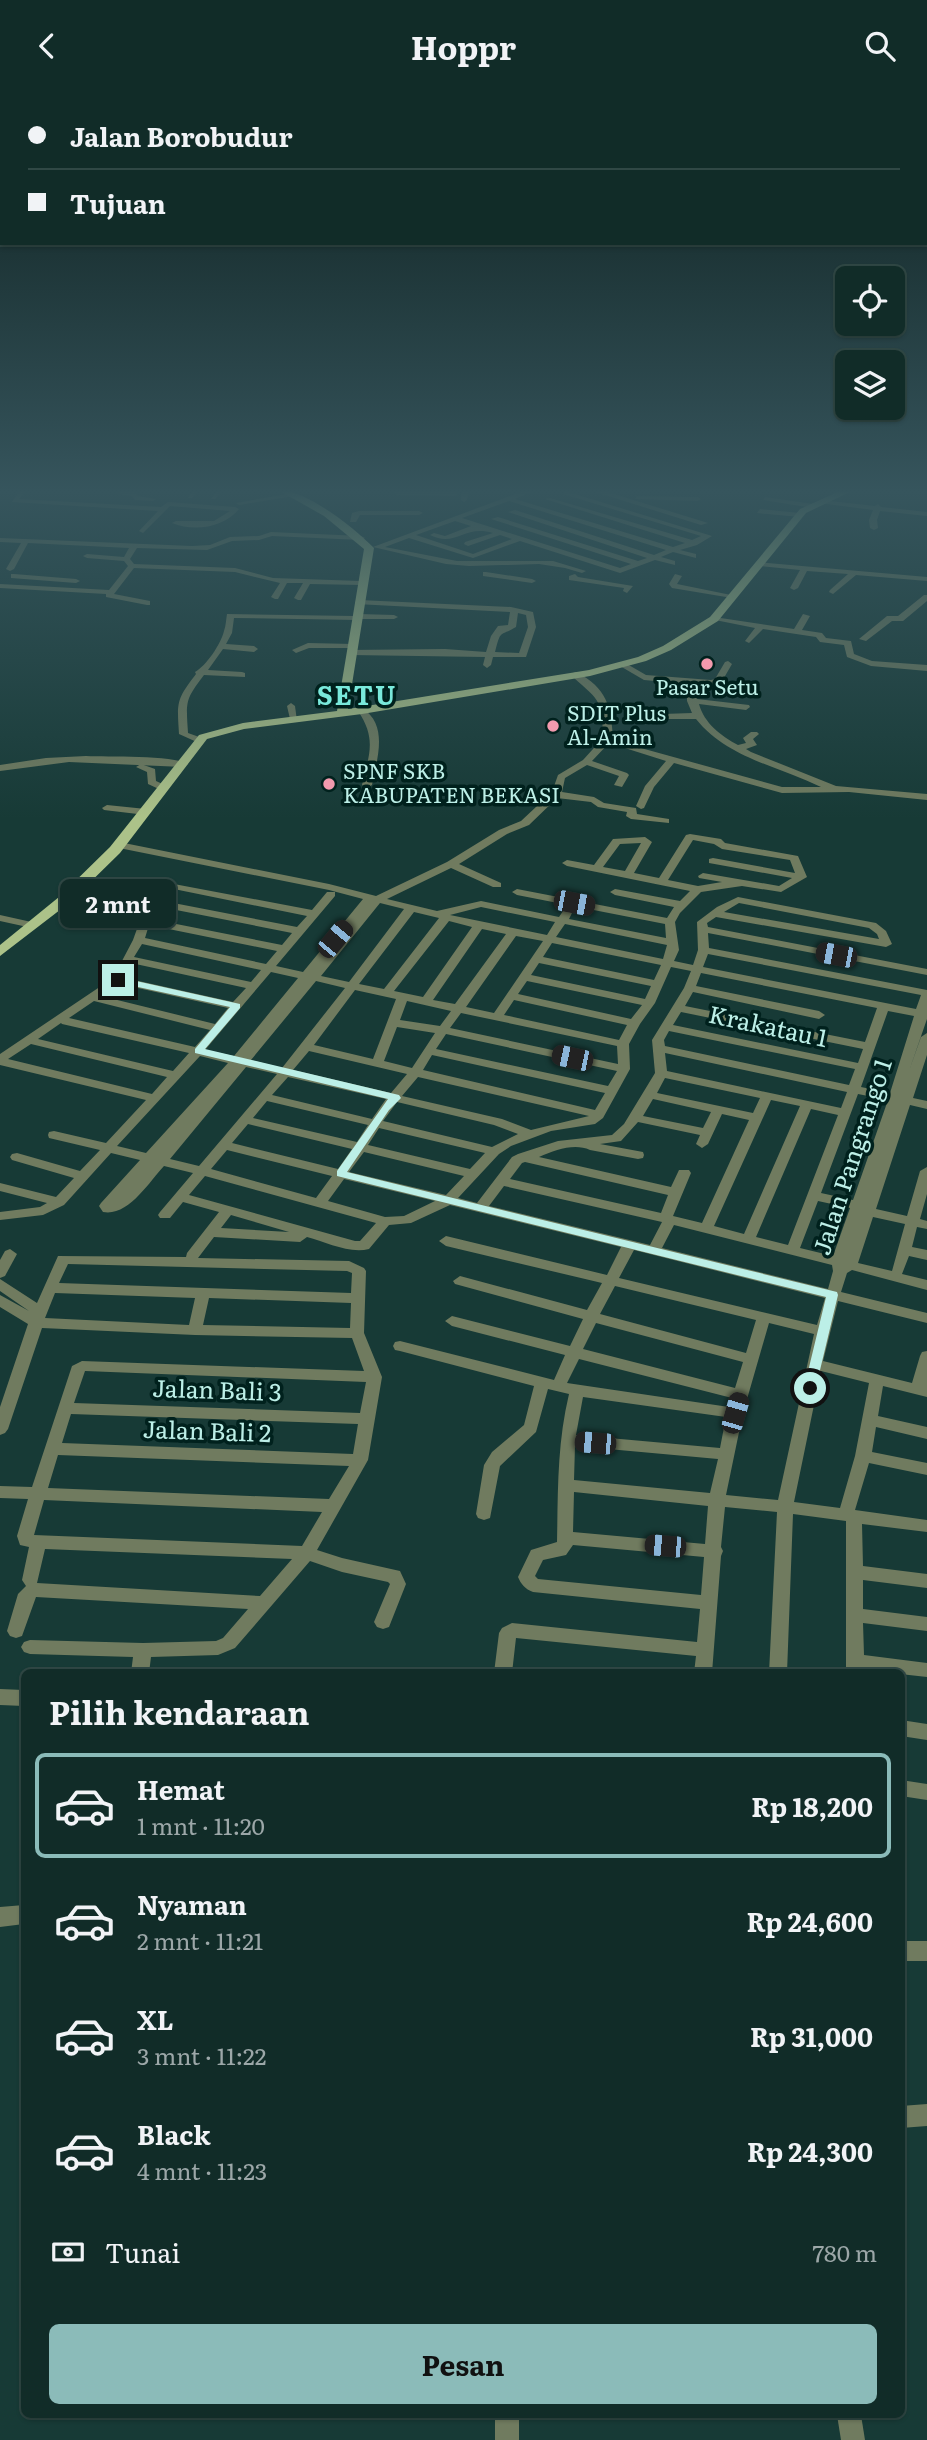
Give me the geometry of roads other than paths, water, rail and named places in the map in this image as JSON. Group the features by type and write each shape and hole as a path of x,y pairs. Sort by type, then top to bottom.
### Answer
{"main road":[{"path":"0,952 84,882 117,848 199,740 243,726 362,711 624,666 667,648 713,619 729,600"},
{"path":"342,713 359,602"}],"street":[{"path":"130,600 147,603"},
{"path":"863,639 871,629 890,618 900,619 924,600"},
{"path":"296,650 308,645 522,655 532,627 530,614 511,609 359,602"},
{"path":"487,665 495,636 501,628 512,628 514,614 511,609"},
{"path":"199,740 184,734 182,703 200,672 221,646 232,615 394,617"},
{"path":"797,631 806,616"},
{"path":"713,619 821,635 825,640 848,643 850,655 867,663 927,668"},
{"path":"749,641 760,627"},
{"path":"495,636 529,638"},
{"path":"221,646 254,649"},
{"path":"624,666 644,677 712,683 718,681 728,664"},
{"path":"200,672 242,675"},
{"path":"576,675 600,694 608,739"},
{"path":"746,707 691,697 696,716 736,748 833,789"},
{"path":"291,706 294,719"},
{"path":"362,711 376,731 377,738 367,785"},
{"path":"663,717 696,716"},
{"path":"736,748 752,745 748,738 754,734"},
{"path":"608,739 671,761 782,790 860,790 927,797"},
{"path":"156,1160 375,901 451,864 503,832 525,823 556,795 561,777 586,762 608,739"},
{"path":"0,768 97,757 183,764"},
{"path":"640,806 650,786 671,761"},
{"path":"586,762 624,776 618,785"},
{"path":"141,767 152,771 151,782 164,788"},
{"path":"556,795 594,800 601,805 632,810 631,816 665,821"},
{"path":"107,808 146,812"},
{"path":"662,882 688,837 713,841 722,846 794,858 802,877"},
{"path":"597,868 617,841 646,841 628,875"},
{"path":"54,1135 203,1171 384,1221 407,1220 451,1201 494,1151 530,1134 591,1121 599,1115 624,1069 623,1044 670,964 673,943 670,922 682,905 695,895 703,876 722,846"},
{"path":"117,848 375,901"},
{"path":"117,848 548,940 925,1015"},
{"path":"713,861 802,877"},
{"path":"567,863 696,889 740,883"},
{"path":"451,864 497,885"},
{"path":"703,876 781,889 802,877"},
{"path":"0,1060 118,980 139,940 157,887 164,883 315,914"},
{"path":"517,891 670,922"},
{"path":"615,892 682,905"},
{"path":"0,1216 43,1211 59,1202 198,1051 331,894"},
{"path":"474,1208 517,1160 571,1143 615,1138 636,1118 661,1073 657,1040 690,988 694,969 704,950 703,919 718,914 735,900 872,925 882,933 885,940 884,945 718,914"},
{"path":"153,902 300,931"},
{"path":"497,1017 574,903"},
{"path":"387,993 439,917 481,904 673,943"},
{"path":"165,1215 306,1047 410,909"},
{"path":"0,918 32,925"},
{"path":"144,921 285,949"},
{"path":"426,1001 479,925"},
{"path":"703,929 927,972"},
{"path":"319,1203 376,1122 414,1074 513,932"},
{"path":"828,973 842,937"},
{"path":"139,940 623,1044"},
{"path":"704,950 927,993"},
{"path":"127,959 254,986"},
{"path":"535,959 659,984"},
{"path":"523,977 649,1003"},
{"path":"118,980 236,1006"},
{"path":"690,988 819,1015"},
{"name":"Jalan Pangrango 1","path":"778,1669 785,1507 822,1331 900,1099 925,1015 927,993"},
{"path":"812,1035 827,995"},
{"path":"377,1064 404,996"},
{"path":"510,996 634,1023"},
{"path":"94,998 216,1028"},
{"path":"792,1252 883,1007"},
{"path":"679,1008 870,1047"},
{"path":"62,1020 498,1122 530,1134"},
{"path":"393,1023 443,1030 624,1069"},
{"name":"Krakatau 1","path":"666,1027 862,1067"},
{"name":"Jalan Pangrango 1","path":"900,1099 927,1037"},
{"path":"29,1040 175,1075"},
{"path":"306,1047 599,1115"},
{"path":"658,1048 927,1105"},
{"path":"429,1051 612,1091"},
{"path":"0,1060 153,1098"},
{"path":"661,1073 844,1111"},
{"path":"650,1095 756,1118"},
{"path":"706,1228 767,1096"},
{"path":"264,1097 494,1151"},
{"path":"748,1239 807,1104"},
{"path":"636,1118 704,1139 718,1110"},
{"path":"245,1121 474,1174"},
{"path":"571,1143 638,1156"},
{"path":"223,1145 927,1318"},
{"path":"17,1157 84,1177"},
{"path":"523,1157 675,1192"},
{"path":"898,1270 923,1196 927,1171"},
{"path":"654,1251 684,1173"},
{"path":"500,1181 706,1228 843,1266 927,1285"},
{"path":"0,1187 59,1202"},
{"path":"812,1195 927,1225"},
{"path":"181,1197 324,1238 364,1246 384,1221"},
{"path":"192,1256 228,1210"},
{"path":"210,1232 324,1238"},
{"path":"446,1241 822,1331"},
{"path":"484,1514 492,1465 498,1455 530,1428 550,1385 575,1353 629,1246"},
{"path":"904,1250 927,1255"},
{"path":"0,1273 10,1254"},
{"path":"0,1429 38,1317 60,1263 66,1258 349,1266 359,1271 357,1333 374,1377 360,1460 307,1553 264,1603 224,1647 143,1650 30,1647"},
{"path":"460,1281 750,1359"},
{"path":"0,1284 38,1317"},
{"path":"50,1289 358,1298"},
{"path":"195,1330 203,1293"},
{"path":"0,1300 38,1317 195,1330 357,1333"},
{"path":"703,1669 715,1551 717,1500 735,1413 764,1317"},
{"path":"452,1321 740,1395"},
{"path":"400,1346 576,1391 735,1413"},
{"path":"815,1364 922,1391 927,1356"},
{"path":"374,1377 87,1365 78,1368 25,1536 26,1540 38,1542 307,1553 342,1565 394,1576 398,1584 383,1622"},
{"path":"877,1379 850,1515 855,1667 903,1669"},
{"path":"576,1391 564,1485 565,1544 560,1550 537,1555 526,1577 528,1583 710,1603"},
{"name":"Jalan Bali 3","path":"66,1408 366,1419"},
{"path":"870,1420 927,1433"},
{"path":"568,1440 726,1454"},
{"name":"Jalan Bali 2","path":"53,1449 360,1460"},
{"path":"863,1455 927,1469"},
{"path":"564,1485 785,1507 927,1526"},
{"path":"0,1492 335,1506"},
{"path":"565,1538 715,1551"},
{"path":"30,1580 38,1542"},
{"path":"853,1572 927,1581"},
{"path":"16,1631 27,1594 33,1590 264,1603"},
{"path":"853,1615 927,1624"},
{"path":"503,1669 508,1633 518,1630 705,1650"},
{"path":"141,1669 143,1650"},
{"path":"905,1669 927,1670"},
{"path":"0,1697 21,1698"},
{"path":"905,1729 927,1732"},
{"path":"905,1788 927,1791"},
{"path":"0,1917 21,1915"},
{"path":"905,1951 927,1951"},
{"path":"905,2117 927,2115"},
{"path":"507,2418 507,2440"},
{"path":"849,2418 853,2440"}],"place":[{"name":"Pasar Setu","path":"707,664"},
{"name":"SDIT Plus Al-Amin","path":"553,726"},
{"name":"SPNF SKB KABUPATEN BEKASI","path":"329,784"}],"district":[{"name":"SETU","path":"357,696"}]}
